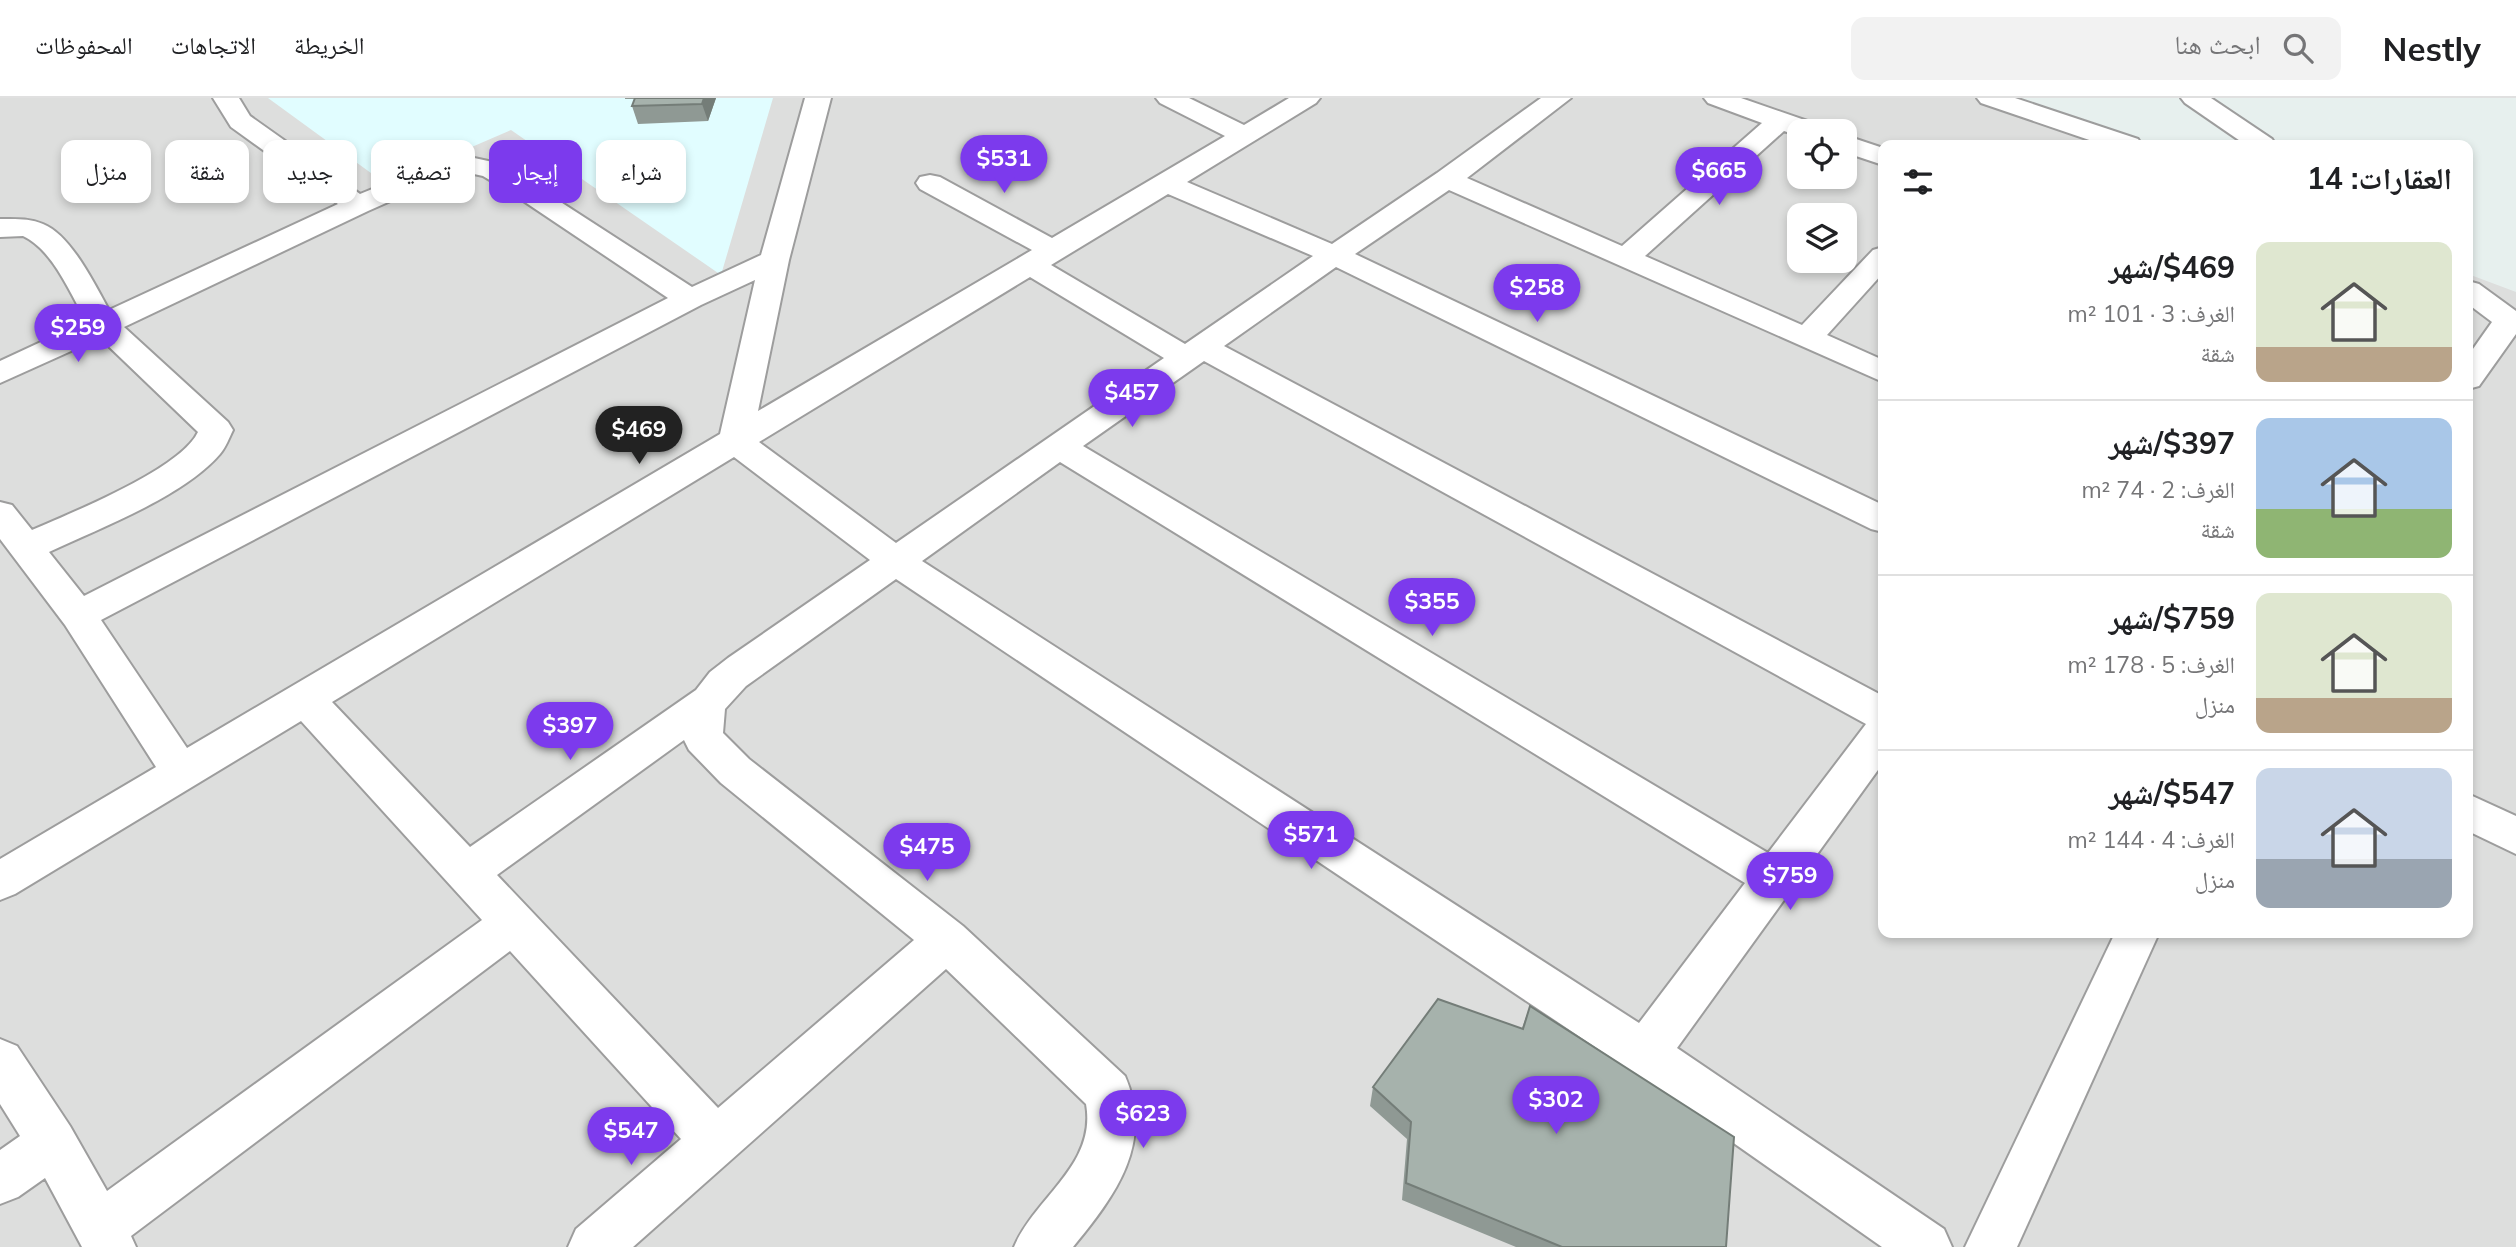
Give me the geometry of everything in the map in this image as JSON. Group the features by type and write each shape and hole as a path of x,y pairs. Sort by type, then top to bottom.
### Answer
{"street":[{"path":"226,98 240,121 358,205"},
{"path":"735,440 774,260 818,98"},
{"path":"1169,98 1244,135"},
{"path":"0,881 1307,98"},
{"path":"467,873 709,701 726,682 779,642 1447,179 1558,98"},
{"path":"1717,98 1787,123"},
{"path":"1990,98 2114,140"},
{"path":"2194,98 2256,140"},
{"path":"1626,257 1780,121"},
{"path":"1857,148 1878,155"},
{"path":"0,373 358,205 441,169 465,164 492,170 523,188 690,299"},
{"path":"1447,179 1878,370"},
{"path":"930,183 1194,352 1878,712"},
{"path":"1166,183 1334,255 1878,518"},
{"path":"0,228 26,227 37,231 50,243 68,265 102,323 212,426 216,437 198,458 162,483 26,548"},
{"path":"78,615 690,299 774,260"},
{"path":"1807,338 1878,261"},
{"path":"2473,294 2512,322 2473,373"},
{"path":"735,440 897,562 1646,1053 1926,1247"},
{"path":"1060,447 1774,879"},
{"path":"0,514 78,615 181,772"},
{"path":"306,700 716,1141"},
{"path":"709,701 703,720 703,739 735,771 947,940 1108,1092 1113,1121 1105,1155 1083,1196 1040,1247"},
{"path":"1646,1053 1878,739"},
{"path":"2473,814 2516,836"},
{"path":"0,1062 53,1143 105,1237 514,922"},
{"path":"1991,1247 2135,938"},
{"path":"594,1247 947,940"},
{"path":"0,1179 53,1143"}],"shaded area":[{"path":"0,98 1989,98 2104,140 1878,140 1878,938 2473,938 2473,276 2516,292 2516,1247 0,1247"},
{"path":"268,98 773,98 721,275 617,203 686,203 686,140 596,140 596,189 582,179 582,140 525,140 511,130 475,146 475,140 371,140 371,173 357,163 357,140 326,140"}],"building":[{"path":"635,98 704,98 702,104 632,106"},
{"path":"1438,999 1523,1029 1530,1006 1734,1137 1726,1247 1562,1247 1406,1183 1411,1122 1373,1087"}]}
